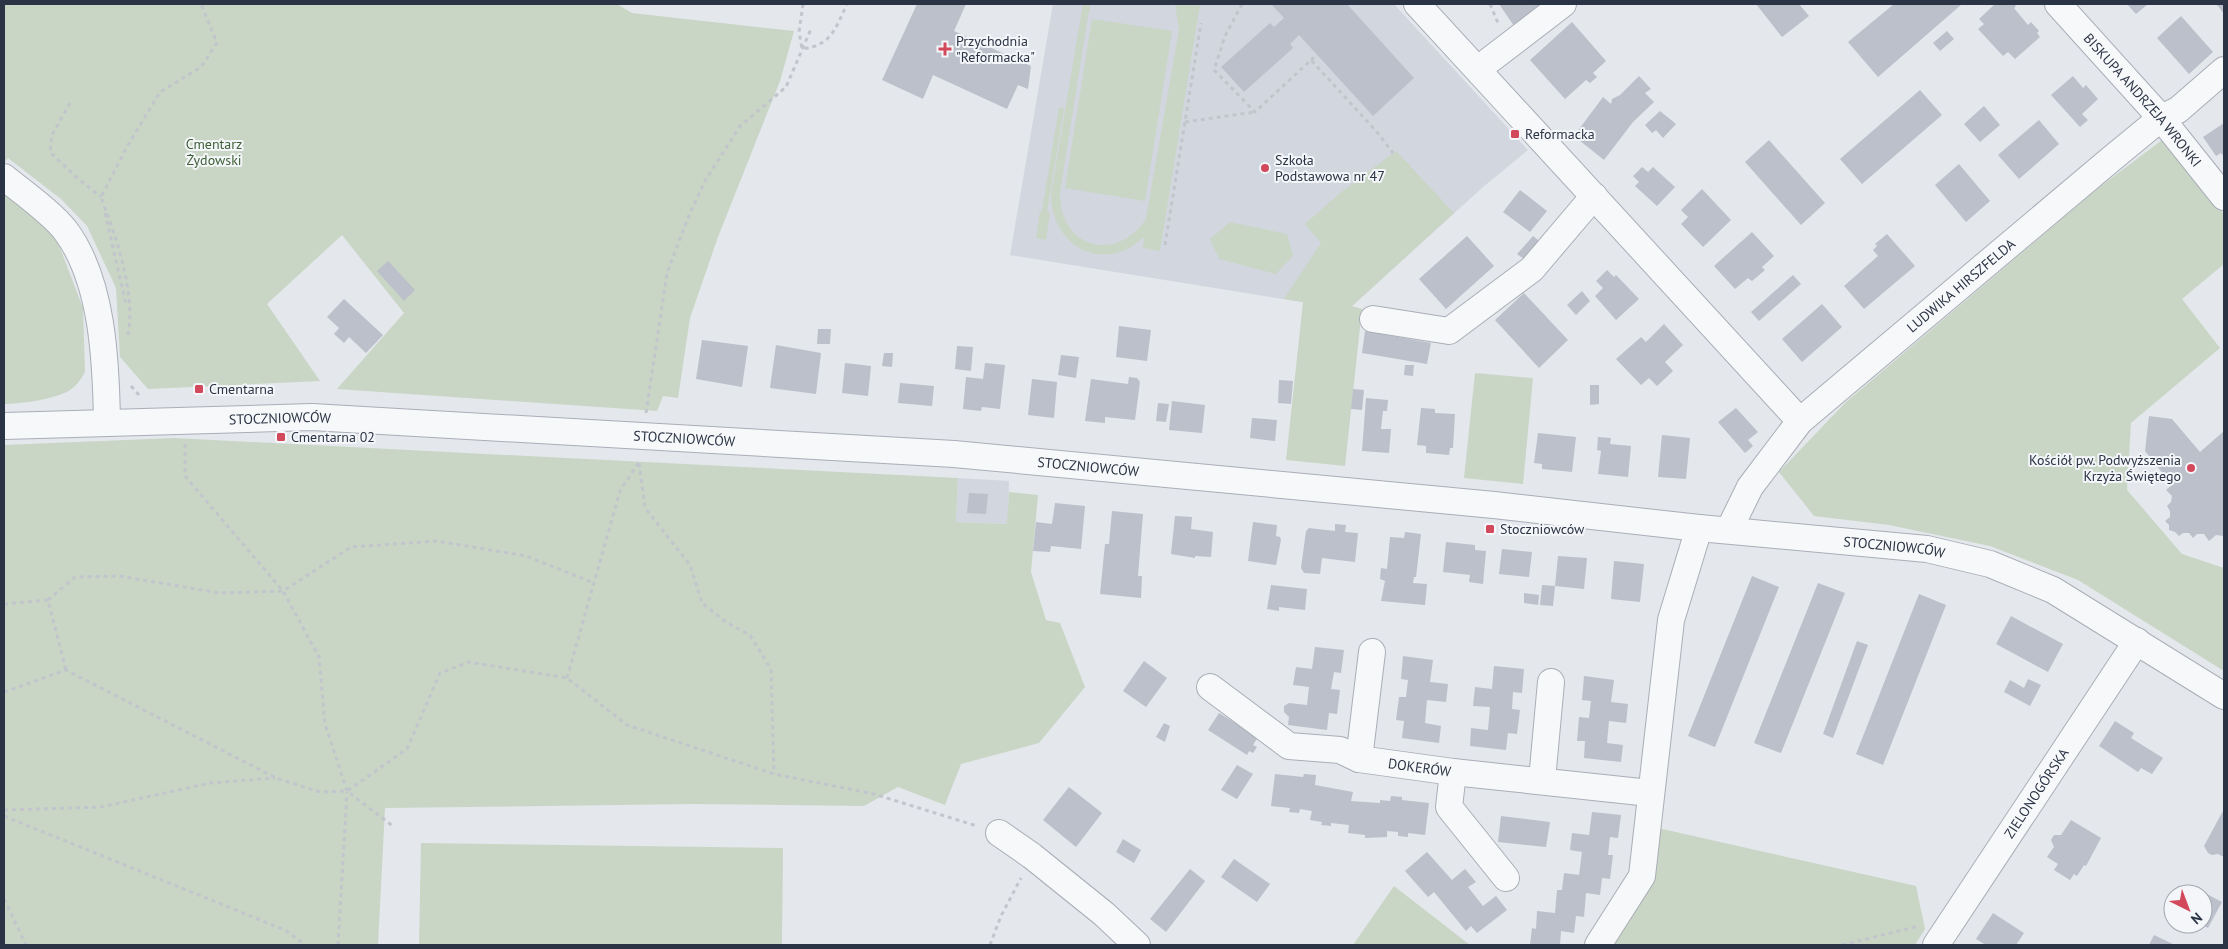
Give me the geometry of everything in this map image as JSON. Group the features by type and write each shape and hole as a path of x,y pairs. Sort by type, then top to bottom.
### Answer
{"street":[{"path":"1417,4 1800,421"},
{"path":"1478,69 1562,4"},
{"name":"BISKUPA ANDRZEJA WRONKI","path":"2058,4 2161,118 2224,197"},
{"name":"LUDWIKA HIRSZFELDA","path":"1728,530 1750,487 1800,421 2161,118 2178,110 2224,70"},
{"path":"4,177 64,230 82,261 96,302 106,360 107,422"},
{"path":"1373,319 1449,331 1532,269 1594,196"},
{"name":"STOCZNIOWCÓW","path":"4,426 312,417 954,454 1494,505 1699,528 1927,549 1990,564 2053,590 2224,696"},
{"path":"1598,945 1642,876 1671,620 1699,528"},
{"name":"ZIELONOGÓRSKA","path":"1939,942 2137,641"},
{"path":"1359,759 1372,652"},
{"path":"1542,780 1552,682"},
{"name":"DOKERÓW","path":"1210,687 1289,746 1340,750 1359,759 1453,772 1650,793"},
{"path":"1453,772 1449,807 1506,878"},
{"path":"999,833 1032,856 1104,914 1137,945"}],"path":[{"path":"101,197 128,145 160,92 201,67 217,43 201,4"},
{"path":"802,49 798,32 803,4"},
{"path":"802,49 817,47 825,42 847,4"},
{"path":"1242,4 1225,36 1214,70 1255,112"},
{"path":"1490,4 1500,28"},
{"path":"1165,245 1201,23"},
{"path":"645,415 667,273 686,223 705,181 740,126 786,87 811,29"},
{"path":"1185,122 1255,112 1316,55"},
{"path":"1311,60 1394,153"},
{"path":"70,103 52,135 50,152 74,176 101,197 119,247 131,322 126,346 120,354 106,360"},
{"path":"185,442 185,476 283,591 319,657 325,724 348,791 338,945"},
{"path":"640,455 639,463 645,508 690,565 702,603 726,622 750,635 771,669 774,774"},
{"path":"566,678 620,490 639,463"},
{"path":"4,604 48,600 75,577 119,576 220,593 283,591 351,547 437,541 526,556 594,583"},
{"path":"48,600 66,670"},
{"path":"4,692 66,670 276,778 320,792 348,791 407,749 440,673 469,662 566,678 627,725 774,774 874,794 999,833"},
{"path":"4,810 101,807 210,783 276,778"},
{"path":"348,791 394,827"},
{"path":"4,816 285,930 306,945"},
{"path":"990,945 1003,913 1032,856"},
{"path":"4,899 26,945"},
{"path":"1842,945 1917,926 1926,927 1939,942"}],"shaded area":[{"name":"Szkoła Podstawowa nr 47","path":"1053,4 1394,4 1528,150 1483,187 1350,308 1339,308 1010,255"},
{"path":"958,478 1009,481 1008,524 956,522"}],"green space":[{"name":"Cmentarz Żydowski","path":"4,4 617,4 632,13 794,31 780,81 718,237 690,318 678,398 663,396 657,411 337,389 404,313 342,235 267,304 320,381 148,389 120,357 116,288 87,226 61,199 8,158 4,163"},
{"path":"1083,4 1091,4 1060,192 1062,211 1069,226 1079,237 1091,243 1105,245 1120,242 1134,233 1146,219 1179,30 1175,4 1200,4 1160,251 1143,248 1144,237 1129,248 1113,254 1097,254 1082,250 1070,241 1060,228 1053,213 1051,194"},
{"path":"1092,19 1172,31 1145,201 1065,188"},
{"path":"1059,107 1064,108 1047,211 1050,212 1046,240 1036,238"},
{"path":"2162,140 2224,214 2224,264 2182,299 2220,348 2131,423 2127,490 2182,554 2224,568 2224,671 2078,580 1990,546 1889,525 1814,516 1779,472 1845,403 2097,189"},
{"path":"1396,151 1454,213 1352,306 1362,309 1345,466 1286,460 1303,302 1284,299 1321,243 1305,224 1340,193"},
{"path":"4,193 37,218 57,240 83,308 85,372 70,390 64,393 38,400 4,404"},
{"path":"1230,222 1287,234 1293,256 1276,274 1219,259 1210,239"},
{"path":"1475,373 1533,378 1523,484 1464,478"},
{"path":"174,438 958,478 956,522 1007,524 1009,492 1038,495 1031,572 1046,620 1060,623 1085,687 1039,743 961,764 945,805 898,787 864,806 693,804 385,808 378,945 4,945 4,445"},
{"path":"1658,828 1916,886 1925,929 1915,945 1607,945"},
{"path":"421,843 783,848 782,945 419,945"},
{"path":"1394,886 1470,945 1353,945"}],"building":[{"name":"Przychodnia \"Reformacka\"","path":"917,4 966,4 954,31 1031,66 1028,89 1018,85 1007,109 933,75 923,99 882,80"},
{"path":"1271,4 1347,4 1414,78 1373,116 1299,35 1290,44 1293,48 1244,92 1221,67 1270,23 1274,27 1284,18"},
{"path":"1499,4 1546,4 1514,26"},
{"path":"1756,4 1799,4 1809,16 1782,37"},
{"path":"1894,4 1962,4 1878,77 1848,42"},
{"path":"1995,4 2014,4 2016,6 2014,8 2028,25 2031,22 2039,31 2037,33 2040,37 2015,59 2008,52 2003,56 1978,29 1984,24 1979,19"},
{"path":"2127,4 2148,4 2136,14"},
{"path":"2215,4 2224,4 2224,14 2218,6"},
{"path":"2181,16 2213,52 2189,74 2157,38"},
{"path":"1572,22 1606,61 1593,73 1597,77 1590,83 1586,80 1565,99 1530,60"},
{"path":"1947,31 1954,39 1940,51 1933,43"},
{"path":"1639,76 1651,89 1645,93 1654,102 1633,122 1604,160 1574,136 1603,97 1611,104 1612,99 1620,95"},
{"path":"2073,76 2083,88 2086,85 2098,99 2082,114 2088,120 2080,127 2051,95"},
{"path":"1920,90 1942,115 1862,184 1840,159"},
{"path":"1984,106 2000,125 1980,142 1964,124"},
{"path":"1660,111 1676,124 1663,138 1656,130 1652,133 1645,125"},
{"path":"2039,120 2059,144 2019,179 1998,155"},
{"path":"2224,123 2224,157 2221,153 2216,156 2203,137"},
{"path":"1769,140 1825,203 1801,225 1745,162"},
{"path":"1959,164 1990,201 1966,222 1935,185"},
{"path":"1642,167 1648,172 1653,167 1675,187 1657,206 1635,186 1639,182 1633,176"},
{"path":"1702,189 1731,220 1703,247 1681,224 1688,217 1681,210"},
{"path":"1520,190 1547,211 1530,232 1503,212"},
{"path":"1752,232 1774,256 1762,267 1765,270 1752,281 1748,278 1735,289 1714,266"},
{"path":"1887,234 1915,266 1864,309 1844,286 1878,256 1873,250 1877,246 1875,244"},
{"path":"1467,236 1494,266 1446,309 1419,279"},
{"path":"1533,236 1543,244 1528,262 1517,254"},
{"path":"388,261 415,290 404,301 377,271"},
{"path":"1607,270 1614,277 1616,275 1639,299 1616,320 1595,296 1603,288 1596,281"},
{"path":"1793,275 1801,284 1759,321 1751,312"},
{"path":"1582,291 1590,301 1576,315 1567,305"},
{"path":"1524,293 1568,340 1539,368 1495,320"},
{"path":"344,299 383,335 366,353 349,337 344,343 334,334 339,328 327,317"},
{"path":"1822,304 1842,327 1802,362 1782,339"},
{"path":"1664,324 1683,345 1665,362 1673,371 1657,386 1649,378 1641,385 1616,359 1641,337 1646,342"},
{"path":"1119,326 1151,330 1147,361 1116,357"},
{"path":"818,329 831,329 830,344 817,344"},
{"path":"1365,331 1431,343 1427,364 1362,353"},
{"path":"702,340 748,346 742,387 696,379"},
{"path":"776,345 821,353 816,394 770,388"},
{"path":"957,346 973,347 971,371 955,369"},
{"path":"884,353 893,353 892,367 882,366"},
{"path":"1061,355 1079,357 1076,378 1058,375"},
{"path":"845,363 871,366 868,396 842,393"},
{"path":"985,363 1005,365 1000,409 982,407 981,411 963,409 966,377 983,379"},
{"path":"1405,365 1414,365 1413,376 1404,375"},
{"path":"1129,377 1137,378 1140,382 1135,420 1105,417 1105,423 1085,421 1091,379 1128,384"},
{"path":"1032,379 1057,382 1054,418 1028,415"},
{"path":"1279,380 1293,381 1291,404 1278,403"},
{"path":"900,383 934,386 932,406 898,403"},
{"path":"1590,385 1599,385 1599,404 1590,405"},
{"path":"1353,389 1364,390 1362,410 1351,409"},
{"path":"1366,398 1388,400 1387,411 1383,411 1381,429 1391,429 1389,453 1362,451"},
{"path":"1172,401 1205,405 1202,433 1169,430"},
{"path":"1158,403 1169,404 1166,422 1156,421"},
{"path":"1421,408 1435,409 1435,413 1455,414 1453,448 1450,448 1449,455 1426,453 1426,446 1417,445"},
{"path":"1736,408 1758,432 1748,440 1753,446 1745,453 1718,422"},
{"name":"Kościół pw. Podwyższenia Krzyża Świętego","path":"2149,416 2172,419 2200,452 2224,431 2224,536 2216,535 2209,541 2204,534 2197,534 2193,538 2189,533 2183,533 2179,536 2169,530 2169,525 2165,521 2170,517 2170,511 2167,506 2171,502 2172,496 2166,490 2172,485 2145,451"},
{"path":"1252,418 1277,420 1275,441 1250,438"},
{"path":"1538,433 1576,437 1572,472 1542,469 1542,464 1534,463"},
{"path":"1662,435 1690,438 1686,479 1658,477"},
{"path":"1598,437 1611,438 1610,444 1631,446 1628,477 1598,474 1601,451 1597,450"},
{"path":"969,493 988,494 986,514 967,513"},
{"path":"1055,503 1085,506 1081,549 1051,546 1050,552 1033,551 1036,522 1052,524"},
{"path":"1112,511 1143,514 1138,576 1142,576 1141,598 1100,594 1105,544 1109,544"},
{"path":"1175,516 1192,517 1191,529 1213,532 1211,557 1195,556 1195,558 1171,554"},
{"path":"1253,522 1277,525 1276,536 1280,537 1281,540 1276,565 1248,561"},
{"path":"1335,524 1346,525 1345,532 1358,533 1355,562 1322,558 1320,574 1304,573 1301,568 1306,531 1309,528 1335,531"},
{"path":"1405,532 1421,534 1416,577 1414,577 1413,583 1427,584 1425,605 1381,601 1385,581 1380,579 1381,568 1387,569 1390,537 1404,538"},
{"path":"1446,542 1475,545 1475,550 1486,551 1483,584 1469,582 1470,575 1443,572"},
{"path":"1502,549 1532,552 1529,577 1499,574"},
{"path":"1558,556 1587,558 1584,589 1555,586"},
{"path":"1614,561 1644,564 1640,602 1611,599"},
{"path":"1752,576 1779,587 1715,747 1688,736"},
{"path":"1818,583 1845,593 1781,753 1754,743"},
{"path":"1271,585 1307,589 1305,610 1279,607 1279,611 1267,609"},
{"path":"1542,585 1555,586 1553,606 1540,605"},
{"path":"1524,593 1539,595 1538,605 1524,603"},
{"path":"1919,594 1946,605 1883,765 1856,754"},
{"path":"2011,616 2063,644 2048,672 1996,644"},
{"path":"1857,641 1868,645 1833,738 1823,734"},
{"path":"1315,647 1344,650 1341,673 1334,672 1331,689 1340,690 1337,714 1329,713 1327,730 1288,725 1289,717 1284,712 1284,706 1289,703 1307,705 1309,687 1293,685 1296,667 1312,669"},
{"path":"1403,656 1433,660 1430,682 1448,684 1446,702 1427,700 1425,723 1441,726 1439,743 1402,738 1404,721 1396,720 1399,697 1406,697 1408,680 1401,679"},
{"path":"1144,661 1167,678 1146,707 1123,691"},
{"path":"1494,666 1524,669 1522,693 1513,692 1512,709 1520,710 1517,734 1508,733 1506,750 1470,746 1471,728 1488,730 1490,707 1473,706 1475,687 1492,689"},
{"path":"1584,676 1614,680 1611,702 1628,704 1626,723 1609,721 1607,743 1623,745 1621,762 1584,758 1585,741 1577,741 1579,717 1589,718 1591,701 1582,700"},
{"path":"2028,679 2041,685 2030,706 2004,692 2010,680 2024,688"},
{"path":"1219,713 1258,737 1253,745 1257,747 1253,753 1249,751 1247,755 1208,730"},
{"path":"2115,721 2134,733 2131,738 2163,758 2152,774 2141,768 2138,772 2099,746"},
{"path":"1164,723 1170,726 1165,742 1156,737"},
{"path":"1237,765 1253,774 1237,799 1221,790"},
{"path":"1275,774 1303,777 1304,774 1316,775 1315,785 1353,792 1351,801 1380,803 1380,800 1390,801 1391,796 1402,797 1402,800 1429,803 1425,835 1408,833 1408,837 1398,836 1398,832 1387,831 1387,837 1365,838 1365,835 1348,833 1349,825 1331,823 1331,826 1321,825 1322,822 1310,820 1312,811 1300,809 1299,813 1289,812 1290,808 1271,806"},
{"path":"1069,787 1102,813 1076,847 1043,820"},
{"path":"2224,809 2224,857 2208,853 2204,846"},
{"path":"1592,812 1621,815 1618,838 1610,837 1608,855 1613,855 1610,879 1602,878 1600,895 1586,893 1584,917 1576,916 1574,933 1561,931 1560,945 1530,945 1532,928 1536,929 1537,911 1555,913 1557,890 1562,890 1564,873 1579,875 1582,852 1570,850 1572,833 1589,835"},
{"path":"1501,816 1550,822 1546,847 1498,842"},
{"path":"2071,820 2101,838 2086,866 2084,865 2077,876 2074,874 2070,880 2054,870 2058,864 2047,857 2054,847 2051,840 2054,835 2061,835"},
{"path":"1123,839 1141,850 1134,863 1116,852"},
{"path":"1427,852 1452,880 1465,869 1476,882 1468,887 1483,906 1496,896 1507,910 1477,933 1471,926 1466,931 1434,892 1428,897 1405,871"},
{"path":"1234,859 1270,884 1257,902 1221,877"},
{"path":"1190,869 1205,881 1166,932 1150,919"},
{"path":"2213,897 2222,902 2213,919"},
{"path":"1993,913 2024,933 2016,945 1986,945 1976,939"},
{"path":"2154,935 2175,945 2149,945"}],"place":[{"name":"Przychodnia \"Reformacka\"","path":"945,49"},
{"name":"Reformacka","path":"1515,134"},
{"name":"Szkoła Podstawowa nr 47","path":"1265,168"},
{"name":"Cmentarna","path":"199,389"},
{"name":"Cmentarna 02","path":"281,437"},
{"name":"Kościół pw. Podwyższenia Krzyża Świętego","path":"2191,468"},
{"name":"Stoczniowców","path":"1490,529"}]}
